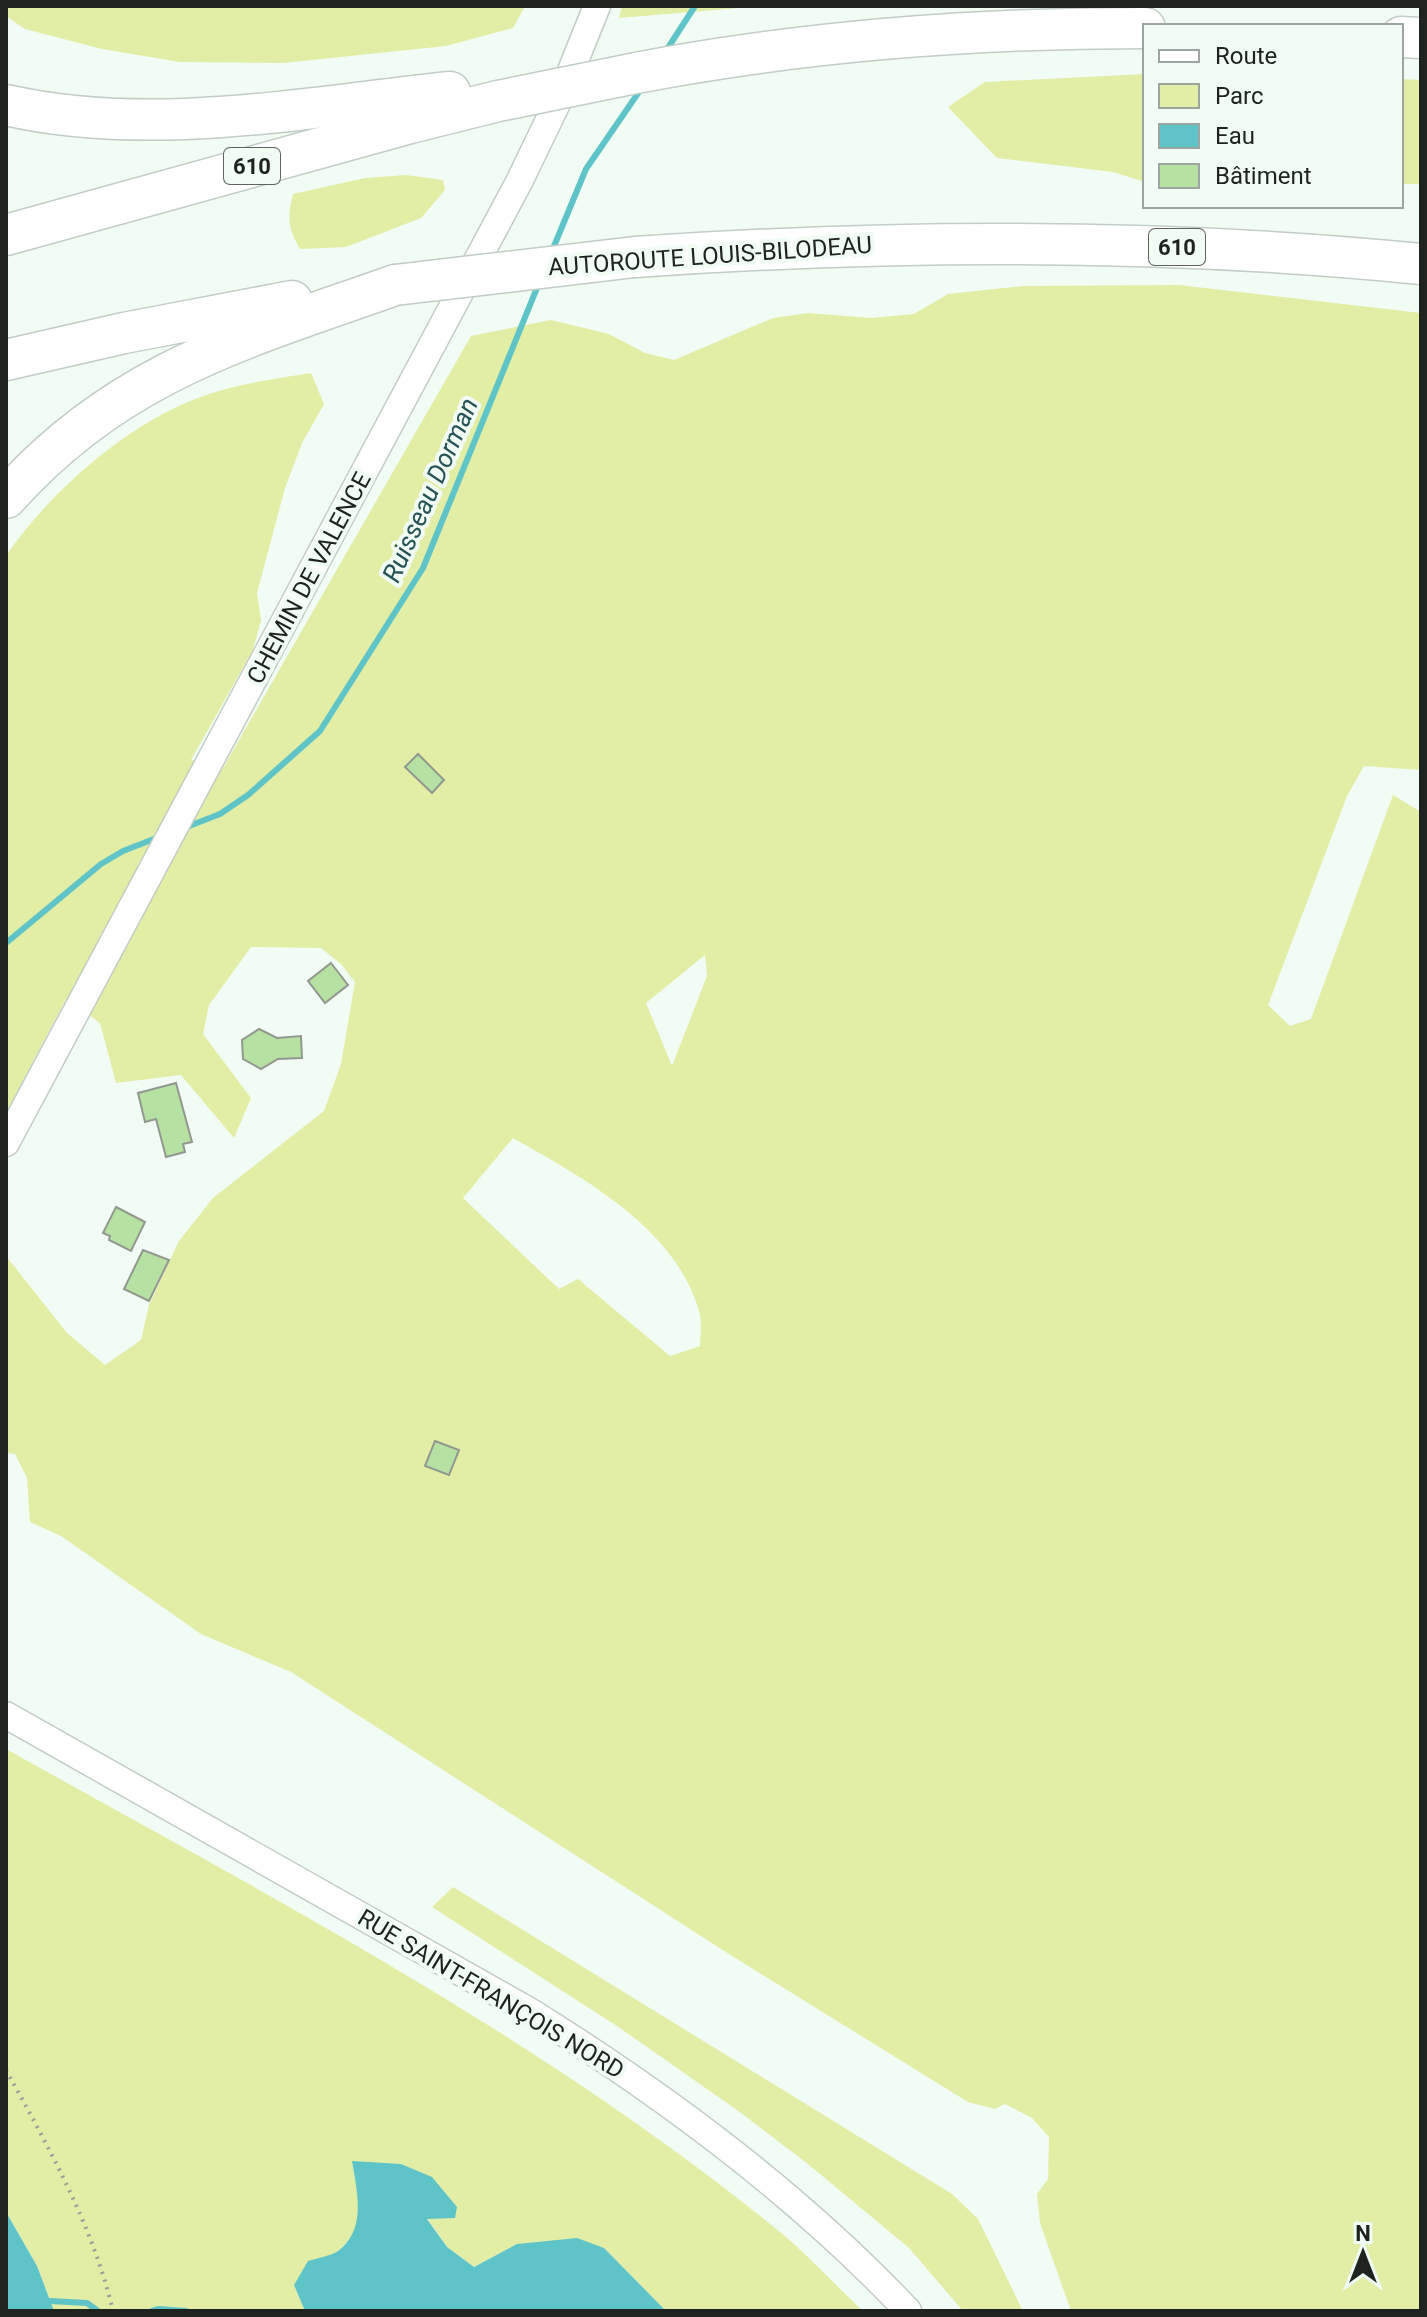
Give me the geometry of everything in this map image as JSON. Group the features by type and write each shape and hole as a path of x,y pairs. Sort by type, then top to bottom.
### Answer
{"highway":[{"name":"610","path":"6,235 410,123 502,93 742,55 850,43 975,33 1143,28"},
{"path":"6,105 96,118 200,118 502,93"},
{"name":"AUTOROUTE LOUIS-BILODEAU","path":"6,360 186,321 395,285 635,257 841,245 1036,244 1232,249 1421,264"},
{"path":"6,498 45,457 122,397 222,346 395,285"}],"street":[{"name":"CHEMIN DE VALENCE","path":"6,1143 519,182 562,93 597,6"},
{"name":"RUE SAINT-FRANÇOIS NORD","path":"6,1713 531,2012 602,2056 681,2111 752,2168 819,2226 908,2311"}],"path":[{"path":"6,2070 54,2156 106,2279 113,2311"}],"green space":[{"path":"6,6 525,6 513,28 446,46 283,63 180,62 102,49 25,29 6,16"},
{"path":"622,6 763,6 619,18"},
{"path":"1143,74 1143,181 1113,172 997,158 948,107 985,82"},
{"path":"1403,79 1421,80 1421,184 1403,184"},
{"path":"406,175 443,180 445,190 421,218 346,247 300,249 290,223 293,194 365,178"},
{"path":"1179,285 1421,313 1421,770 1364,766 1347,796 1268,1005 1290,1026 1311,1019 1393,795 1421,812 1421,2311 1071,2311 1040,2223 1037,2194 1048,2179 1049,2137 1032,2118 1005,2104 995,2109 968,2102 732,1956 291,1672 201,1634 61,1536 30,1522 27,1478 15,1454 6,1453 6,1256 67,1333 105,1365 141,1340 149,1305 179,1241 213,1198 324,1111 341,1064 355,982 341,964 321,948 251,947 209,1005 203,1034 251,1098 234,1138 181,1075 116,1083 100,1023 66,999 6,1113 6,556 41,512 107,450 156,417 212,393 311,373 324,404 302,443 285,488 257,593 261,620 253,650 191,760 223,768 471,336 551,320 609,334 645,353 674,360 773,318 808,313 871,318 914,314 948,294 1023,286","holes":["705,955 707,976 672,1066 646,1003","513,1138 598,1189 650,1232 672,1257 689,1285 700,1315 700,1346 670,1356 578,1279 559,1289 463,1198"]},
{"path":"6,1749 305,1916 501,2033 690,2162 780,2232 863,2311 666,2311 604,2248 517,2244 474,2267 447,2247 427,2218 352,2162 358,2201 357,2225 339,2250 294,2285 305,2311 54,2311 37,2266 6,2212"},
{"path":"453,1887 952,2194 978,2219 1023,2311 963,2311 909,2248 808,2164 617,2026 432,1907"}],"water":[{"path":"352,2161 401,2164 432,2177 457,2207 455,2218 427,2219 447,2247 474,2267 517,2244 577,2238 604,2248 666,2311 305,2311 294,2285 308,2261 338,2251 353,2232 358,2209"},
{"path":"6,2212 37,2266 54,2311 6,2311"}],"building":[{"path":"418,754 444,780 432,793 405,767"},
{"path":"331,963 348,985 325,1003 308,981"},
{"path":"259,1029 277,1038 301,1036 302,1058 278,1059 261,1069 243,1059 242,1040"},
{"path":"176,1083 192,1142 183,1144 185,1152 166,1157 156,1119 145,1122 138,1093"},
{"path":"116,1207 145,1222 131,1251 109,1240 110,1236 103,1233"},
{"path":"143,1250 169,1260 149,1301 124,1289"},
{"path":"435,1441 459,1450 449,1475 425,1466"}],"waterway":[{"name":"Ruisseau Dorman","path":"664,54 695,6"},
{"name":"Ruisseau Dorman","path":"552,251 586,169 643,86"},
{"name":"Ruisseau Dorman","path":"184,828 220,814 248,795 320,731 423,568 539,283"},
{"name":"Ruisseau Dorman","path":"6,943 101,864 123,851 159,837"},
{"path":"50,2301 87,2303 98,2311"},
{"path":"152,2311 186,2311"}]}
